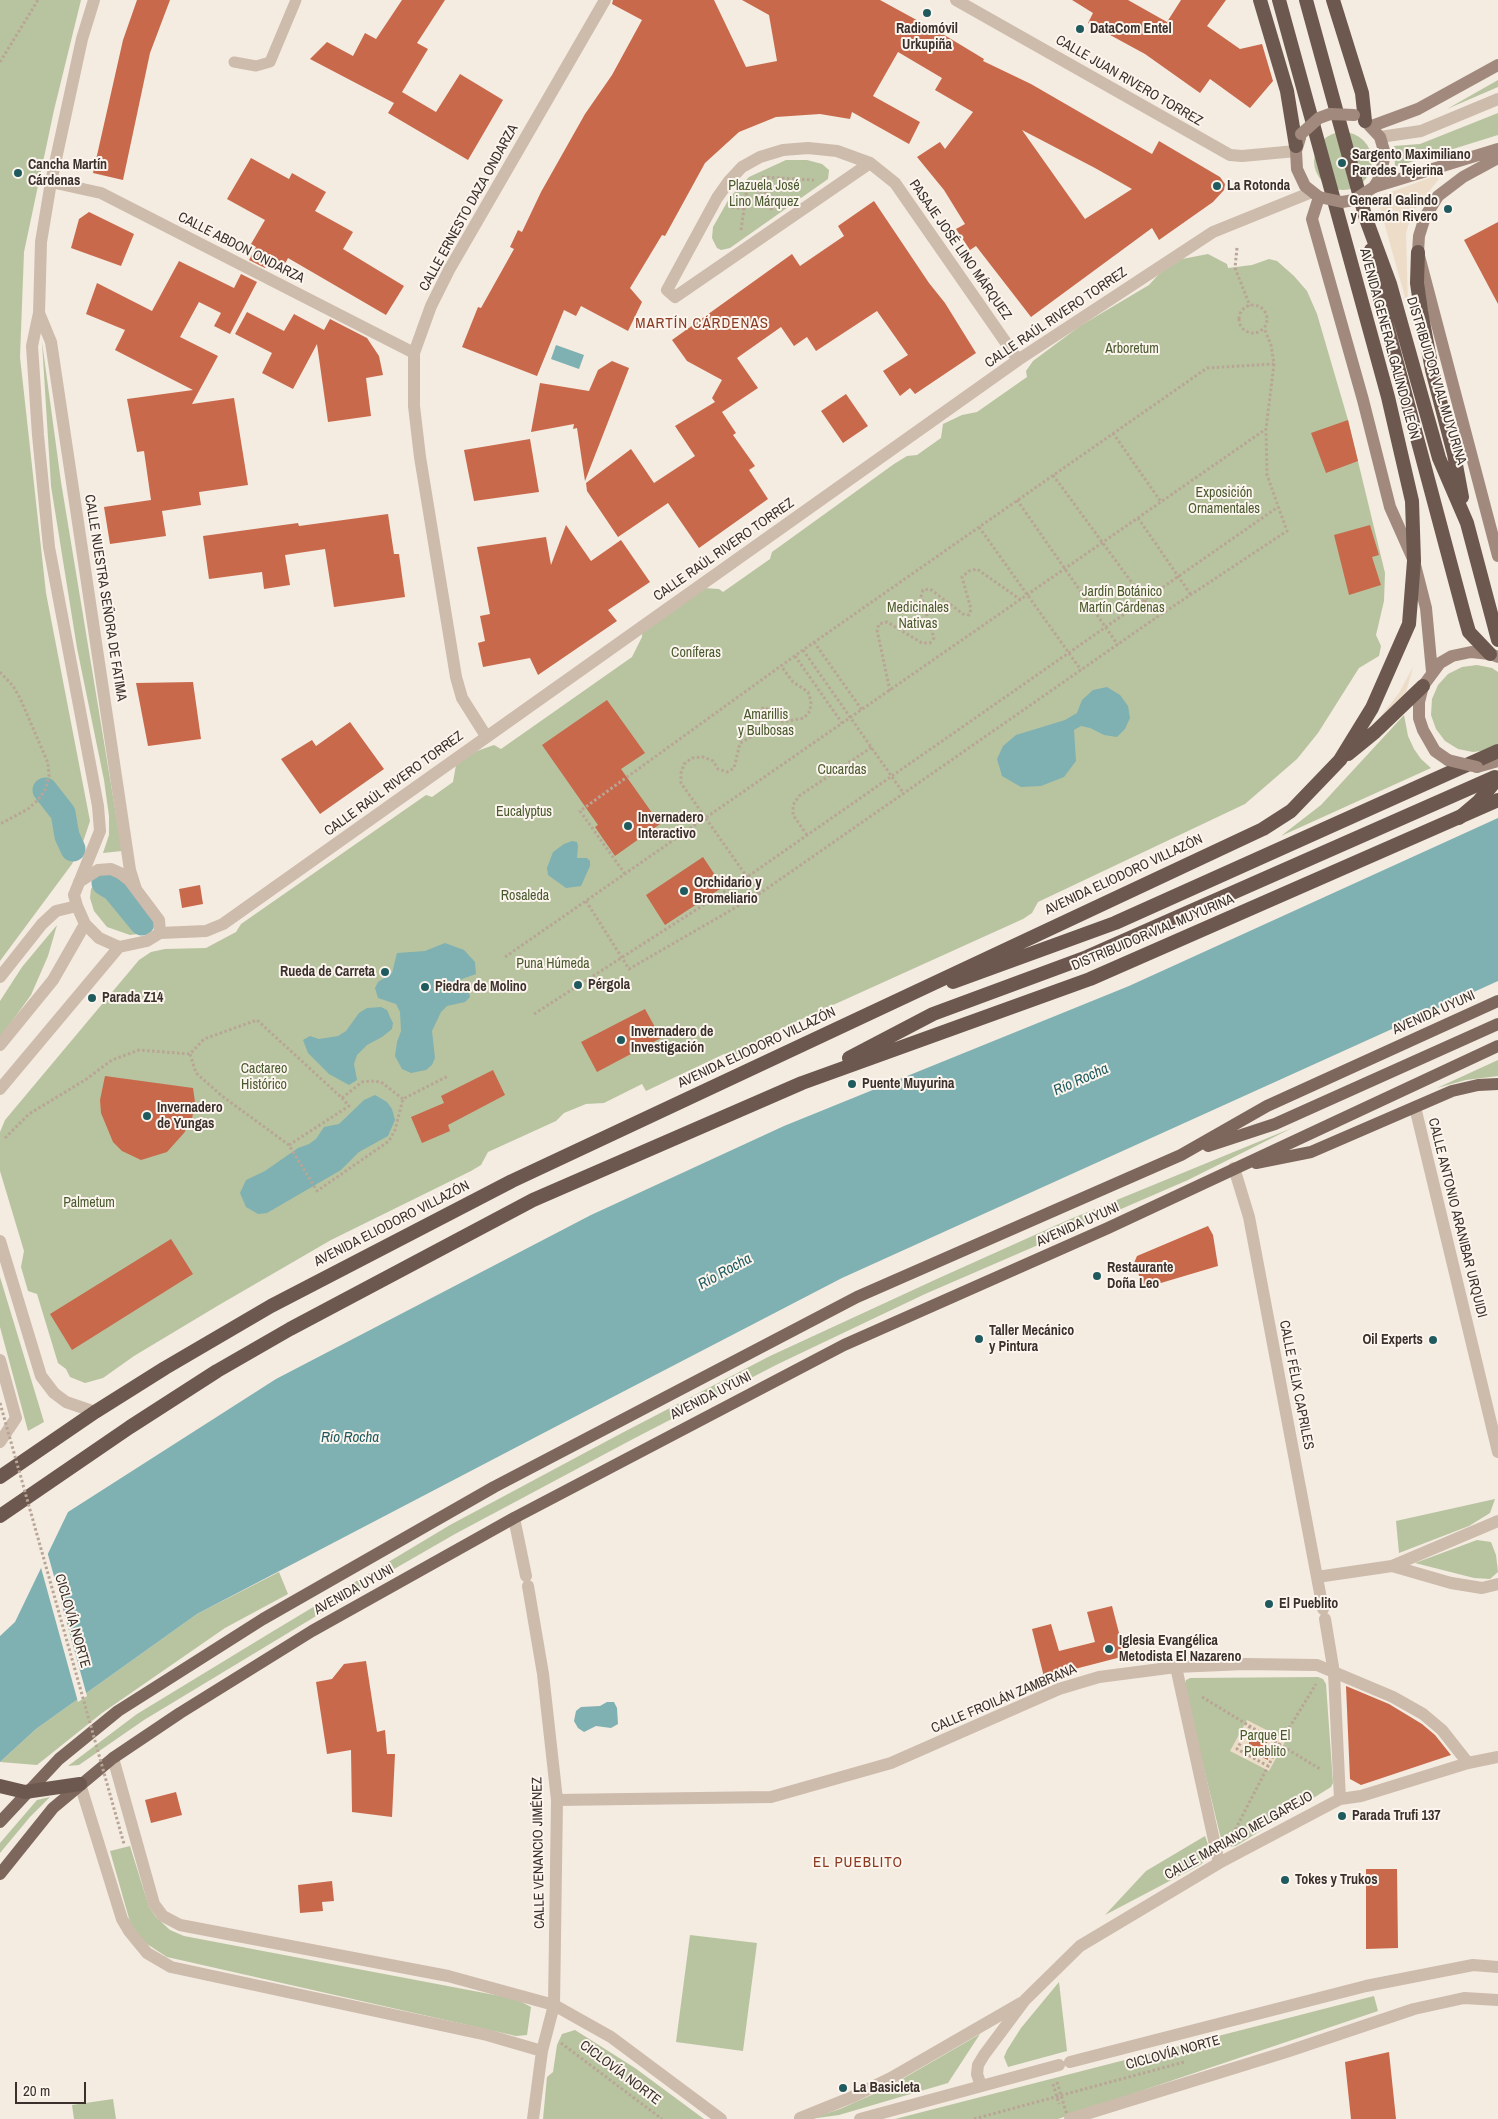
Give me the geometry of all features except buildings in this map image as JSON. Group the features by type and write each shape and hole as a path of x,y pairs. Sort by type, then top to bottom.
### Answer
{"highway":[{"path":"1260,0 1287,91 1298,144"},
{"name":"AVENIDA GENERAL GALINDO LEÓN","path":"1279,0 1388,397 1412,501 1414,561"},
{"path":"1306,0 1366,219 1376,284 1464,618 1469,632 1478,644 1494,655"},
{"path":"1333,0 1362,93 1364,120"},
{"name":"DISTRIBUIDOR VIAL MUYURINA","path":"1366,219 1390,284 1439,458 1467,523 1497,636"},
{"path":"1418,252 1417,283 1420,311 1432,370 1454,454 1467,523"},
{"name":"AVENIDA ELIODORO VILLAZÓN","path":"1,1473 95,1412 271,1306 512,1181 1263,829 1291,811 1340,760 1372,708 1409,624 1414,561"},
{"path":"1340,760 1375,732 1423,686"},
{"path":"889,1004 1032,955 1114,923 1498,751"},
{"path":"0,1516 217,1370 290,1329 533,1200 802,1083 933,1014 1087,957 1491,776"},
{"name":"DISTRIBUIDOR VIAL MUYURINA","path":"802,1083 1090,979 1459,818 1479,802 1491,776"},
{"path":"1459,818 1498,800"},
{"path":"0,1786 25,1792 80,1784"}],"main road":[{"path":"1498,65 1418,110 1364,120 1330,114 1319,118 1298,144 1295,160 1300,178 1316,195 1342,202 1354,200 1374,187 1498,149"},
{"path":"1364,120 1380,138 1385,154 1384,166 1374,187"},
{"path":"1498,158 1463,177 1438,196 1426,217 1419,236 1418,252 1498,556"},
{"path":"1316,195 1312,219 1363,400 1390,507 1414,561"},
{"name":"AVENIDA GENERAL GALINDO LEÓN","path":"1414,561 1426,608 1432,672"},
{"path":"1494,655 1471,652 1452,656 1440,663 1423,686 1419,702 1423,730 1435,751 1448,760 1491,776 1498,761"},
{"name":"AVENIDA UYUNI","path":"0,1822 25,1792 59,1758 126,1706 263,1619 494,1487 857,1297 1182,1155 1267,1106 1498,1000"},
{"path":"1182,1155 1275,1124 1498,1024"},
{"name":"AVENIDA UYUNI","path":"0,1874 53,1808 113,1758 180,1713 312,1632 514,1518 844,1345 1108,1228 1498,1046"},
{"path":"1234,1168 1310,1152 1452,1091 1478,1085 1498,1084"}],"street":[{"name":"CALLE NUESTRA SEÑORA DE FATIMA","path":"79,882 100,832 98,806 50,547 38,435 32,346 40,313 41,242 51,182 82,39 94,0"},
{"name":"CALLE ERNESTO DAZA ONDARZA","path":"486,736 462,698 456,677 420,457 414,406 414,353 431,306 449,270 605,0"},
{"name":"CALLE JUAN RIVERO TORREZ","path":"956,0 1230,155 1242,156 1298,144"},
{"path":"1380,138 1421,132 1498,99"},
{"name":"PASAJE JOSÉ LINO MÁRQUEZ","path":"870,163 675,297 666,290 717,198 728,181 742,167 760,157 783,150 808,148 837,152 870,163 884,172 903,193 1018,360"},
{"name":"CALLE ABDON ONDARZA","path":"51,182 101,193 414,353"},
{"name":"CALLE RAÚL RIVERO TORREZ","path":"160,933 206,931 223,924 1018,360 1213,232 1316,195"},
{"name":"CALLE NUESTRA SEÑORA DE FATIMA","path":"40,313 52,342 130,870 136,889"},
{"path":"110,869 120,873 136,889 159,920 160,933 147,941 119,947 99,938 85,924 74,894 79,882 98,870 110,869"},
{"path":"0,977 42,924 56,911 77,906"},
{"path":"0,1045 53,980 85,924"},
{"path":"0,1089 119,947"},
{"name":"CALLE ANTONIO ARANIBAR URQUIDI","path":"1415,1107 1498,1452"},
{"name":"CALLE FÉLIX CAPRILES","path":"1234,1168 1248,1217 1334,1673 1340,1799"},
{"path":"0,1241 42,1376 54,1393 66,1402 95,1412"},
{"path":"0,1360 16,1418 0,1442"},
{"name":"CALLE VENANCIO JIMÉNEZ","path":"514,1518 543,1674 557,1800 554,2005 542,2051 533,2119"},
{"path":"1317,1577 1392,1566 1498,1521"},
{"path":"1392,1566 1450,1583 1482,1588 1498,1584"},
{"name":"CALLE FROILÁN ZAMBRANA","path":"557,1800 772,1797 891,1763 1059,1689 1098,1677 1176,1667 1244,1664 1317,1664 1393,1697 1423,1714 1456,1745 1468,1762"},
{"path":"1176,1667 1220,1863"},
{"name":"CALLE MARIANO MELGAREJO","path":"981,2086 977,2074 978,2065 1025,2000 1080,1946 1220,1863 1340,1799 1361,1796 1468,1762 1498,1757"},
{"path":"113,1758 154,1904 163,1916 180,1925 448,1976 554,2005 611,2037 721,2119"},
{"path":"80,1784 122,1919 128,1931 146,1953 171,1967 486,2035 542,2051"},
{"path":"860,2119 1366,1986 1473,1965 1498,1966"},
{"path":"1068,2118 1286,2052 1414,2009 1464,1998 1498,2000"},
{"name":"CALLE MARIANO MELGAREJO","path":"800,2118 852,2097 891,2078 1025,2000"}],"lane":[{"path":"234,62 256,66 270,62 296,0"}],"path":[{"path":"0,62 38,0"},
{"path":"754,176 823,180"},
{"path":"740,238 749,180 759,192 758,197 761,200 765,200 774,213"},
{"path":"759,192 766,192 768,195 765,200"},
{"path":"727,206 744,209"},
{"path":"1237,248 1235,268 1250,306"},
{"path":"586,901 629,969 759,894 1081,670 1287,531 1267,475 1266,429 1274,364 1271,345 1264,328 1267,320 1265,312 1259,306 1250,306 1242,311 1240,315 1243,329 1252,333 1264,328"},
{"path":"625,874 580,810 814,642 1206,368 1274,364"},
{"path":"505,957 1266,429"},
{"path":"1113,433 1161,502"},
{"path":"1053,475 1157,618"},
{"path":"1017,500 1118,645"},
{"path":"534,1014 748,877 1278,507"},
{"path":"1138,518 1191,595"},
{"path":"979,527 1081,670"},
{"path":"890,690 877,630 878,624 887,622 922,643 930,643 934,638 921,597 923,590 930,588 963,614 969,615 971,609 962,577 969,571 977,569 1020,600"},
{"path":"814,642 862,710"},
{"path":"803,650 904,794"},
{"path":"795,656 842,723"},
{"path":"759,894 681,783 681,773 684,764 692,758 703,757 713,762 718,769 727,772 734,768 740,743 754,735 758,729 759,710 765,707 783,722 804,718 810,711 808,692 793,682 781,666"},
{"path":"0,672 13,686 20,698 48,763 49,776 45,790 38,800 28,809 0,824"},
{"path":"807,835 793,814 793,805 799,796 872,748"},
{"path":"190,1054 204,1039 257,1020 349,1106 289,1146"},
{"path":"4,1138 29,1114 85,1080 112,1060 139,1050 190,1054"},
{"path":"190,1054 196,1073 222,1096 289,1146 317,1191 389,1141 395,1130 403,1099 448,1076"},
{"path":"342,1098 362,1082 371,1081 381,1082 403,1099"},
{"name":"CICLOVÍA NORTE","path":"0,1404 124,1844"},
{"path":"1233,1835 1280,1743 1318,1680"},
{"path":"1196,1694 1322,1770"},
{"path":"1250,1726 1237,1749 1268,1766"},
{"name":"CICLOVÍA NORTE","path":"565,2044 662,2119"},
{"name":"CICLOVÍA NORTE","path":"974,2119 1185,2062"},
{"path":"1057,2082 1068,2118"}],"green space":[{"path":"0,0 81,0 54,110 24,252 20,357 46,593 90,821 83,842 72,864 0,961"},
{"path":"1498,80 1498,87 1447,109"},
{"path":"1498,113 1498,135 1395,167 1394,146 1420,144"},
{"path":"1337,132 1349,132 1364,140 1372,155 1372,167 1364,182 1349,190 1337,190 1322,182 1314,167 1314,155 1322,140"},
{"name":"Plazuela José Lino Márquez","path":"786,160 807,160 822,164 829,170 828,179 730,248 721,250 717,248 712,238 713,227 730,197 749,177"},
{"name":"Jardín Botánico Martín Cárdenas","path":"1208,254 1227,264 1228,268 1252,265 1269,259 1277,261 1307,291 1317,314 1348,420 1385,573 1384,601 1376,635 1381,646 1379,656 1359,668 1318,733 1297,759 1245,804 1038,902 1032,913 1023,919 780,1029 770,1038 733,1056 724,1054 646,1091 642,1084 604,1103 586,1104 564,1113 556,1121 488,1152 481,1165 471,1171 331,1240 134,1356 103,1378 85,1383 70,1377 66,1369 58,1363 37,1294 28,1291 21,1267 24,1251 0,1171 0,1132 5,1120 139,960 151,952 165,949 206,948 236,932 241,924 426,795 432,797 453,782 456,765 477,751 494,745 501,749 632,657 642,637 643,621 704,588 719,589 723,592 770,559 772,552 894,464 907,456 917,455 941,438 943,424 962,415 977,412 1027,377 1026,371 1033,361 1080,326 1149,285 1159,274 1182,259"},
{"path":"42,342 61,482 122,851 103,853 109,835 109,816 104,780 77,648 51,486"},
{"path":"1477,665 1492,668 1498,672 1498,745 1488,750 1473,752 1458,749 1445,741 1436,729 1431,715 1432,699 1438,685 1448,674 1462,667"},
{"path":"1404,715 1408,736 1414,749 1431,768 1281,836 1321,805"},
{"path":"107,877 122,883 149,919 150,928 146,933 130,935 107,927 94,911 90,898 91,889 96,882"},
{"path":"57,925 48,956 31,995 0,1038 0,1001 22,967"},
{"path":"1498,1060 1498,1076 1466,1080 1437,1088"},
{"path":"1292,1128 1188,1180 925,1294 778,1364 633,1439 455,1534 389,1572 144,1720 79,1765 68,1766 137,1714 275,1630 450,1525 620,1434 770,1356 939,1278 1068,1220"},
{"path":"0,1277 44,1422 28,1431 0,1327"},
{"path":"1495,1499 1490,1513 1469,1526 1399,1553 1396,1521"},
{"path":"1477,1540 1491,1542 1496,1555 1498,1572 1490,1579 1474,1578 1415,1563"},
{"path":"279,1572 288,1594 225,1628 102,1713 37,1765 0,1762 36,1729 197,1614"},
{"name":"Parque El Pueblito","path":"1318,1677 1323,1679 1326,1684 1333,1783 1331,1787 1236,1846 1228,1847 1222,1843 1184,1686 1186,1680 1190,1678"},
{"path":"50,1797 30,1817 0,1853 0,1843 37,1800"},
{"path":"1205,1836 1209,1847 1207,1859 1200,1865 1105,1915 1146,1871"},
{"path":"130,1846 149,1907 156,1917 170,1930 184,1936 516,1999 531,2007 527,2035 516,2036 167,1957 147,1944 137,1934 130,1922 110,1851"},
{"path":"690,1935 757,1943 743,2051 676,2042"},
{"path":"1059,1982 1067,2051 1008,2067 1004,2057 1007,2050 1021,2028"},
{"path":"1374,1996 1378,2011 1058,2119 895,2119"},
{"path":"575,2030 635,2068 704,2119 543,2119 547,2077 553,2072 557,2045 562,2034"},
{"path":"980,2034 948,2083 839,2115 810,2119 840,2109 885,2089"},
{"path":"113,2099 116,2119 74,2119 72,2105"}],"shaded area":[{"path":"1435,176 1439,179 1412,213 1406,233 1408,308 1377,197"},
{"path":"1413,667 1406,692 1373,726 1399,693"},
{"path":"1247,1720 1286,1740 1269,1771 1230,1751"}],"water":[{"path":"556,345 584,355 579,369 551,359"},
{"path":"1107,687 1120,695 1128,706 1130,718 1125,729 1117,737 1104,735 1081,726 1074,730 1076,761 1064,777 1041,786 1021,787 1002,776 997,759 1003,746 1016,735 1065,720 1077,713 1082,700 1093,690"},
{"name":"Río Rocha","path":"1498,818 1498,981 842,1278 555,1427 197,1614 36,1729 0,1762 0,1636 15,1622 68,1512 276,1379 591,1215 784,1126 1129,986"},
{"path":"572,841 577,842 577,858 587,858 590,861 590,866 581,886 566,888 548,875 547,868 553,852"},
{"path":"445,943 464,950 475,962 476,974 462,979 460,982 468,988 470,997 465,1002 447,1006 441,1012 432,1031 435,1058 432,1065 426,1070 411,1073 402,1069 395,1056 401,1031 400,1012 396,1004 378,998 375,988 378,982 392,973 397,953 425,951"},
{"path":"381,1007 387,1010 393,1023 392,1029 367,1045 357,1055 354,1064 357,1080 349,1085 329,1074 308,1053 303,1040 310,1036 319,1039 338,1036 346,1031 359,1013 367,1008"},
{"path":"375,1095 387,1102 392,1109 395,1120 388,1136 359,1152 341,1170 267,1213 258,1214 246,1207 240,1193 246,1180 265,1171 298,1148 309,1144 316,1139 324,1127 339,1124 364,1100"},
{"path":"607,1702 614,1702 617,1708 618,1724 611,1728 596,1726 584,1732 578,1728 574,1721 576,1711 581,1707 600,1706"}],"pier":[{"path":"47,1551 87,1696 78,1702 40,1564"}],"waterway":[{"path":"45,790 63,813 67,836 73,849"},
{"path":"104,883 114,889 142,923"}],"place":[{"name":"Radiomóvil Urkupiña","path":"927,13"},
{"name":"DataCom Entel","path":"1080,29"},
{"name":"Sargento Maximiliano Paredes Tejerina","path":"1342,163"},
{"name":"Cancha Martín Cárdenas","path":"18,173"},
{"name":"La Rotonda","path":"1217,186"},
{"name":"General Galindo y Ramón Rivero","path":"1448,209"},
{"name":"Invernadero Interactivo","path":"628,826"},
{"name":"Orchidario y Bromeliario","path":"684,891"},
{"name":"Rueda de Carreta","path":"385,972"},
{"name":"Pérgola","path":"578,985"},
{"name":"Piedra de Molino","path":"425,987"},
{"name":"Parada Z14","path":"92,998"},
{"name":"Invernadero de Investigación","path":"621,1040"},
{"name":"Puente Muyurina","path":"852,1084"},
{"name":"Invernadero de Yungas","path":"147,1116"},
{"name":"Restaurante Doña Leo","path":"1097,1276"},
{"name":"Taller Mecánico y Pintura","path":"979,1339"},
{"name":"Oil Experts","path":"1433,1340"},
{"name":"El Pueblito","path":"1269,1604"},
{"name":"Iglesia Evangélica Metodista El Nazareno","path":"1109,1649"},
{"name":"Parada Trufi 137","path":"1342,1816"},
{"name":"Tokes y Trukos","path":"1285,1880"},
{"name":"La Basicleta","path":"843,2088"}],"district":[{"name":"MARTÍN CÁRDENAS","path":"702,324"},
{"name":"EL PUEBLITO","path":"858,1863"}],"park label":[{"name":"Arboretum","path":"1132,349"},
{"name":"Exposición Ornamentales","path":"1224,502"},
{"name":"Medicinales Nativas","path":"918,616"},
{"name":"Coníferas","path":"696,653"},
{"name":"Amarillis y Bulbosas","path":"766,724"},
{"name":"Cucardas","path":"842,770"},
{"name":"Eucalyptus","path":"524,812"},
{"name":"Rosaleda","path":"525,896"},
{"name":"Puna Húmeda","path":"553,964"},
{"name":"Cactareo Histórico","path":"264,1078"},
{"name":"Palmetum","path":"89,1203"}]}
